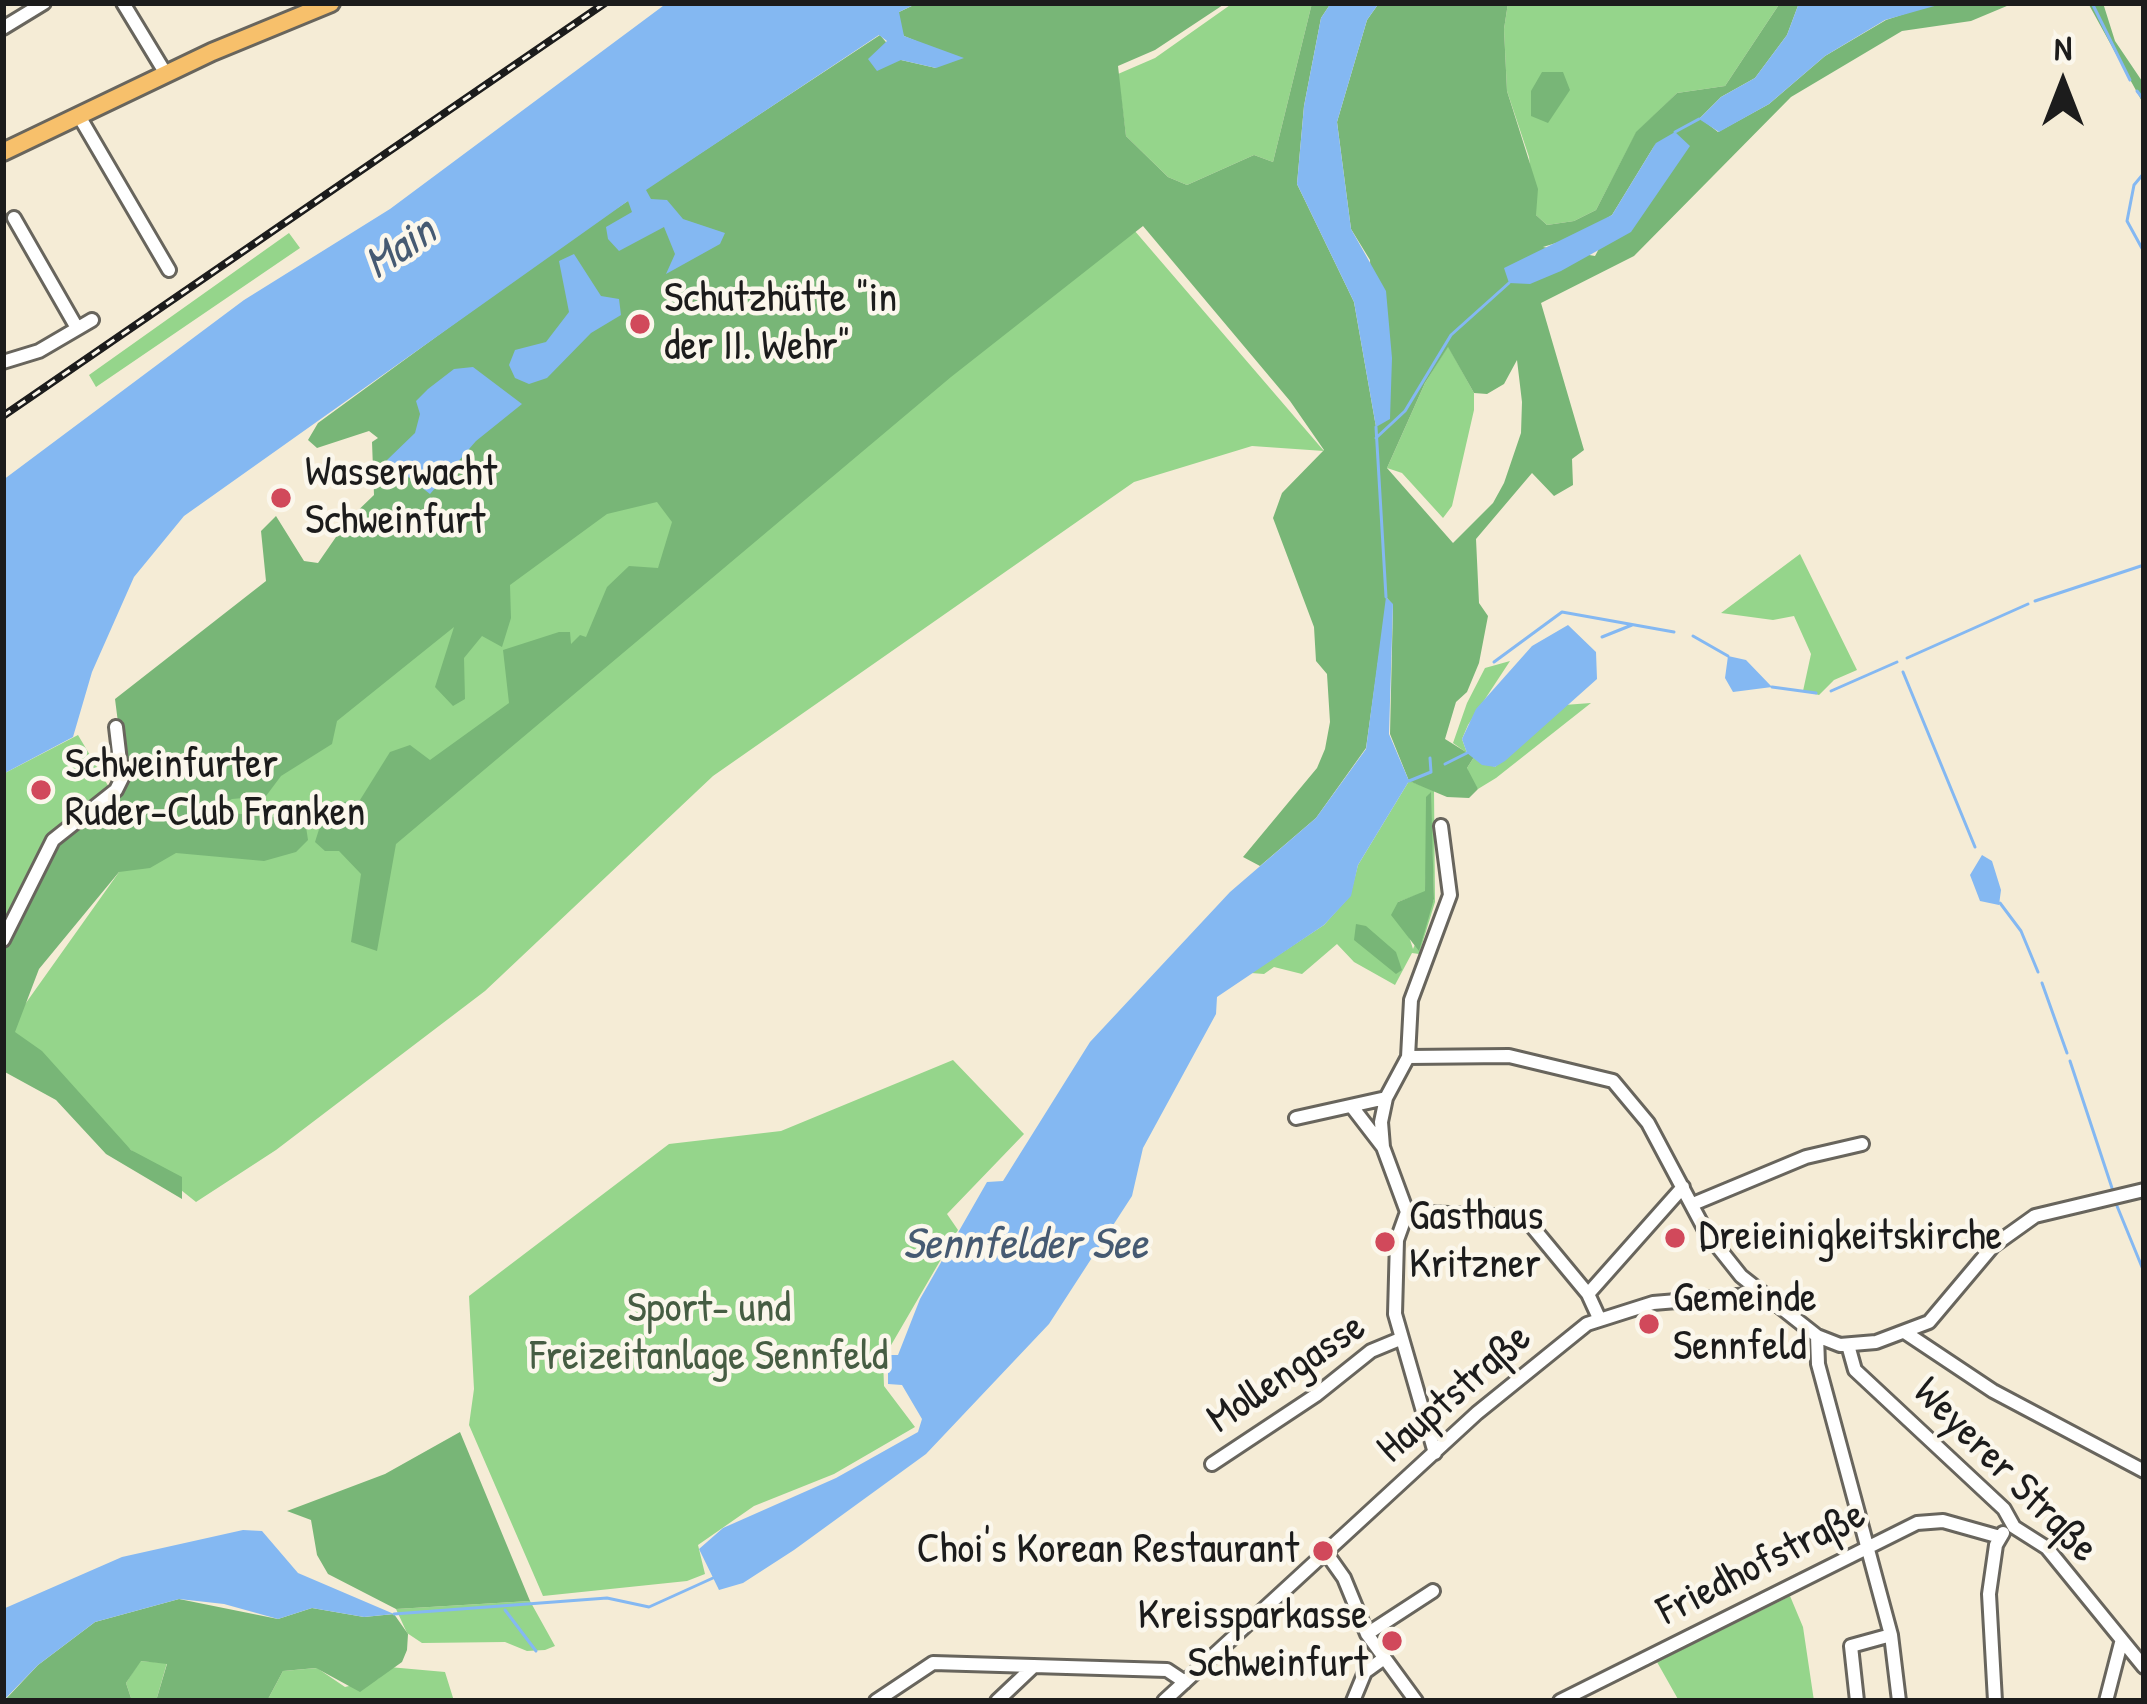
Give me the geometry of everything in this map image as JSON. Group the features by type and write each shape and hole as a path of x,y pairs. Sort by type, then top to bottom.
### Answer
{"main road":[{"path":"7,145 331,3"}],"street":[{"path":"3,28 44,3"},
{"path":"123,3 166,74"},
{"path":"79,116 169,271"},
{"path":"14,218 77,328"},
{"path":"3,362 39,351 92,320"},
{"path":"3,940 53,840 116,790 122,778 116,727"},
{"path":"1383,1147 1386,1098 1408,1057 1411,1000 1450,895 1441,826"},
{"path":"1408,1057 1509,1056 1613,1081 1648,1124 1706,1232 1761,1294 1817,1336 1848,1345 1906,1333 1944,1310 1993,1246 2035,1216 2144,1190"},
{"path":"1297,1118 1386,1098"},
{"path":"1353,1108 1383,1147 1407,1212 1393,1282 1400,1339 1435,1453"},
{"path":"1693,1204 1806,1157 1862,1144"},
{"path":"1588,1294 1684,1187"},
{"path":"1407,1212 1521,1219 1542,1235 1588,1294 1599,1318"},
{"name":"Hauptstraße","path":"1164,1701 1534,1364 1599,1318 1653,1304 1761,1294"},
{"path":"1906,1333 1993,1391 2144,1471"},
{"path":"1817,1336 1818,1364 1891,1635 1899,1701"},
{"name":"Mollengasse","path":"1212,1464 1316,1396 1371,1351 1400,1339"},
{"name":"Weyerer Straße","path":"1848,1345 1855,1370 2005,1509 2014,1527 2048,1548 2144,1667"},
{"name":"Friedhofstraße","path":"1560,1701 1867,1547 1931,1520 2000,1537"},
{"path":"1995,1701 1988,1620 2000,1537 2014,1527"},
{"path":"1328,1554 1344,1577 1367,1634 1416,1701"},
{"path":"1367,1634 1433,1591"},
{"path":"1857,1701 1851,1646 1891,1635"},
{"path":"2106,1701 2121,1642"},
{"path":"1352,1701 1365,1672 1382,1659"},
{"path":"876,1701 894,1697 932,1663 1167,1670 1185,1682"},
{"path":"998,1701 1034,1666"}],"green space":[{"path":"918,3 1226,3 1155,50 1118,66 1126,136 1168,177 1187,185 1254,155 1273,162 1312,3 1331,3 1321,18 1304,106 1297,184 1354,302 1376,427 1370,260 1351,229 1337,122 1367,20 1379,3 1508,3 1504,29 1507,91 1538,189 1536,215 1547,225 1574,221 1596,210 1636,132 1677,93 1725,86 1780,3 1799,3 1787,35 1755,78 1721,97 1700,118 1718,132 1769,104 1825,56 1886,20 1937,3 2014,3 1971,21 1902,31 1791,97 1634,256 1541,303 1584,450 1572,459 1573,485 1554,496 1532,473 1476,539 1479,603 1488,616 1479,663 1467,692 1456,702 1445,739 1474,757 1467,768 1478,789 1469,798 1447,797 1409,781 1390,734 1393,605 1387,598 1366,748 1316,818 1260,866 1243,857 1317,768 1325,749 1330,722 1327,674 1316,661 1314,627 1273,518 1282,493 1324,450 1290,401 1143,226 951,377 396,844 377,951 351,942 361,874 339,851 325,851 315,842 327,804 360,800 390,752 410,745 430,760 509,703 503,650 559,632 570,632 571,644 580,635 586,637 607,587 629,566 658,568 672,522 657,502 607,514 510,585 511,618 502,647 482,636 464,658 465,699 453,706 435,687 454,627 337,721 332,744 281,776 266,796 232,799 209,811 305,820 308,840 296,852 264,861 176,853 150,868 119,872 39,969 15,1032 42,1051 131,1150 182,1177 182,1199 106,1154 56,1100 3,1071 3,940 53,840 116,790 122,754 115,699 266,581 261,531 276,516 304,561 318,563 347,521 374,495 372,442 378,438 369,431 317,448 308,440 318,423 570,239 880,35 901,60 936,68 928,46 904,36 897,24 899,12","holes":["1656,143 1595,256 1543,247 1579,236 1612,215","1448,347 1474,393 1487,394 1504,384 1517,360 1522,402 1521,433 1504,483 1493,503 1453,543 1387,468 1425,383"]},
{"path":"1233,3 1312,3 1273,162 1254,155 1187,185 1168,177 1126,136 1118,74 1155,58"},
{"path":"1508,3 1780,3 1725,86 1677,93 1636,133 1596,210 1574,221 1547,225 1536,215 1529,157 1507,91 1504,29"},
{"path":"2088,3 2103,3 2115,41 2144,84 2144,105"},
{"path":"1542,72 1563,72 1570,90 1548,123 1531,116 1531,91"},
{"path":"1134,230 1324,451 1252,446 1134,482 713,776 485,991 276,1150 196,1202 91,1118 6,1031 119,872 308,666"},
{"path":"289,233 300,248 96,387 89,375"},
{"path":"1448,346 1474,393 1474,410 1452,506 1443,518 1402,473 1387,468 1425,383"},
{"path":"1800,554 1857,670 1834,680 1819,695 1803,691 1811,654 1794,616 1773,620 1721,613"},
{"path":"1510,661 1468,725 1462,739 1467,753 1453,743 1467,703 1485,668"},
{"path":"1591,703 1496,778 1478,789 1469,779 1467,768 1474,757 1495,767 1564,705"},
{"path":"78,735 110,789 70,816 30,867 3,926 3,774"},
{"path":"1409,781 1434,790 1435,902 1419,954 1412,953 1395,985 1354,962 1337,944 1302,974 1274,967 1264,974 1251,973 1324,925 1350,896 1358,865","holes":["1430,792 1434,899 1413,949 1398,902 1425,892"]},
{"path":"1431,792 1434,899 1419,951 1391,915 1398,902 1425,891 1426,797"},
{"path":"1356,924 1366,926 1396,952 1402,970 1396,974 1354,940"},
{"name":"Sport- und Freizeitanlage Sennfeld","path":"953,1060 1024,1134 947,1214 958,1230 883,1359 884,1386 915,1427 834,1474 754,1506 698,1545 705,1574 687,1581 543,1596 469,1425 474,1389 469,1296 669,1144 781,1131"},
{"path":"460,1432 530,1601 396,1609 328,1574 317,1555 311,1520 287,1511 385,1474"},
{"path":"1790,1596 1803,1627 1814,1701 1679,1701 1657,1662"},
{"path":"179,1599 278,1619 312,1608 364,1617 394,1614 408,1634 407,1650 402,1662 360,1692 316,1668 283,1671 267,1701 156,1701 167,1664 141,1661 126,1683 132,1701 4,1701 38,1665 95,1622"},
{"path":"530,1601 555,1646 527,1651 505,1642 422,1643 407,1633 396,1609"},
{"path":"140,1661 167,1663 156,1701 132,1701 126,1683"},
{"path":"389,1667 445,1672 454,1701 267,1701 283,1671 317,1668 345,1687 378,1679"}],"water":[{"name":"Main","path":"667,3 918,3 899,12 904,36 964,58 936,68 901,60 877,71 868,59 887,41 879,35 646,190 651,199 667,200 683,219 725,233 720,244 666,274 675,254 664,227 619,251 608,239 606,227 632,212 628,201 184,516 134,577 92,672 73,737 3,774 3,480 244,300 390,209"},
{"path":"1331,3 1379,3 1367,20 1337,122 1351,229 1386,291 1392,358 1390,419 1376,427 1354,302 1297,184 1304,106 1321,18"},
{"path":"1799,3 1938,5 1885,20 1825,56 1769,104 1719,132 1699,119 1721,97 1755,78 1787,35"},
{"path":"1675,132 1690,146 1631,232 1530,284 1509,283 1504,268 1612,215 1656,143"},
{"path":"574,254 601,296 619,299 621,315 591,333 547,378 529,384 515,378 509,365 515,350 546,342 569,312 559,261"},
{"path":"473,367 522,404 476,441 430,494 387,460 415,433 420,414 416,401 454,369"},
{"name":"Sennfelder See","path":"1386,597 1393,604 1389,734 1409,781 1358,865 1351,896 1324,925 1217,997 1216,1014 1143,1148 1132,1196 1049,1324 926,1454 794,1550 743,1583 719,1590 699,1549 723,1528 836,1478 918,1432 922,1419 902,1385 888,1384 888,1355 898,1355 920,1299 987,1182 1003,1181 1090,1042 1230,892 1316,818 1366,749"},
{"path":"1568,625 1596,652 1597,679 1505,761 1495,767 1482,765 1467,753 1462,739 1476,709 1532,646"},
{"path":"1728,656 1746,660 1772,687 1733,692 1725,678"},
{"path":"1982,855 1992,861 2001,890 1999,905 1980,901 1970,875"},
{"path":"243,1530 262,1531 298,1573 394,1614 364,1617 312,1608 278,1619 224,1604 179,1599 95,1622 38,1665 3,1701 3,1609 122,1557"}],"waterway":[{"path":"2092,3 2130,80"},
{"path":"2137,91 2144,100"},
{"path":"1675,132 1699,119"},
{"path":"2144,173 2134,185 2127,221 2144,252"},
{"path":"1376,438 1405,411 1451,335 1509,283"},
{"path":"1376,427 1386,597"},
{"path":"2035,601 2144,565"},
{"path":"1907,658 2028,604"},
{"path":"1494,662 1562,612 1674,632"},
{"path":"1602,637 1632,625"},
{"path":"1693,636 1728,656"},
{"path":"1831,691 1897,662"},
{"path":"1903,672 1975,847"},
{"path":"1772,687 1816,693"},
{"path":"1445,764 1467,753"},
{"path":"1409,781 1431,772 1430,758"},
{"path":"2000,903 2021,931 2038,972"},
{"path":"2042,983 2067,1053"},
{"path":"2070,1061 2112,1188"},
{"path":"2117,1206 2144,1272"},
{"name":"Sennfelder See","path":"394,1614 607,1598 649,1607 713,1578"},
{"path":"505,1610 536,1651"}],"railway":[{"path":"3,416 605,3"}],"place":[{"name":"Schutzhütte \"in der II. Wehr\"","path":"640,324"},
{"name":"Wasserwacht Schweinfurt","path":"281,498"},
{"name":"Schweinfurter Ruder-Club Franken","path":"41,790"},
{"name":"Dreieinigkeitskirche","path":"1675,1238"},
{"name":"Gasthaus Kritzner","path":"1385,1242"},
{"name":"Gemeinde Sennfeld","path":"1649,1324"},
{"name":"Choi's Korean Restaurant","path":"1323,1551"},
{"name":"Kreissparkasse Schweinfurt","path":"1392,1641"}]}
